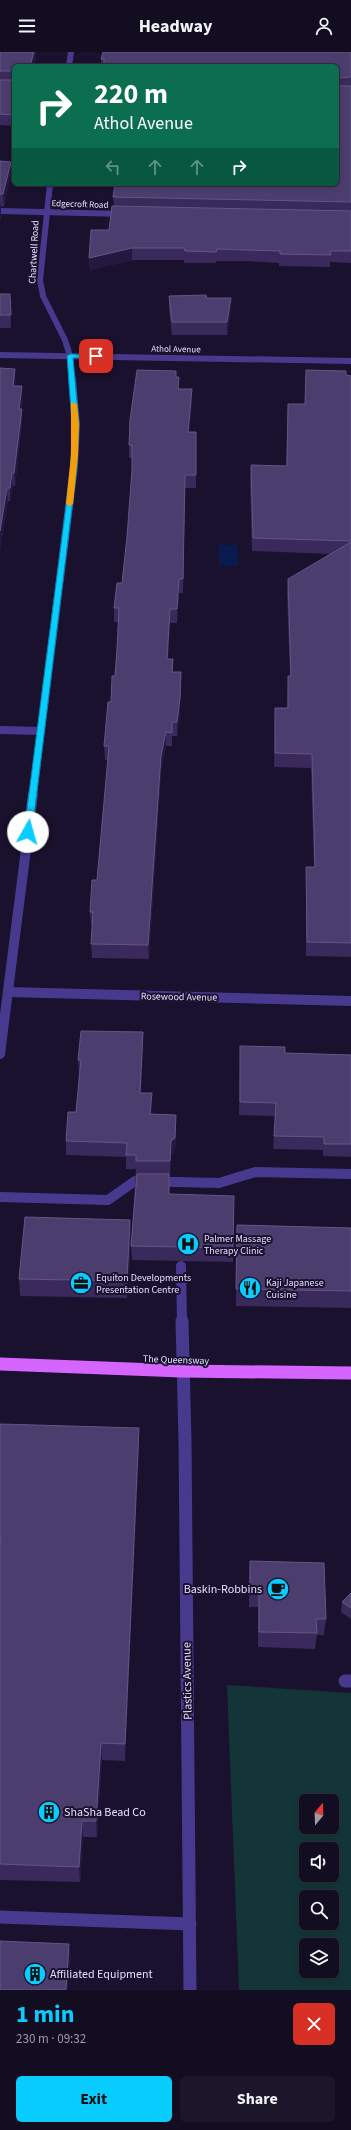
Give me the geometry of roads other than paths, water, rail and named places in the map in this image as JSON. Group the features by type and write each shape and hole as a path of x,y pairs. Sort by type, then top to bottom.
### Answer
{"main road":[{"name":"The Queensway","path":"0,1364 182,1372 351,1373"}],"street":[{"path":"69,64 71,52"},
{"name":"Chartwell Road","path":"0,1054 74,467 76,424 70,356 65,340 43,296 40,280 50,186"},
{"name":"Edgecroft Road","path":"0,211 132,214"},
{"name":"Athol Avenue","path":"0,355 351,361"},
{"path":"0,730 40,731"},
{"name":"Rosewood Avenue","path":"8,992 351,1001"},
{"path":"0,1197 108,1200 135,1181 219,1183 255,1172 351,1174"},
{"name":"Plastics Avenue","path":"181,1266 182,1372 185,1441 190,1990"},
{"path":"0,1918 190,1924"}],"water":[{"path":"219,545 237,545 238,566 219,566"}],"place":[{"name":"Palmer Massage Therapy Clinic","path":"188,1244"},
{"name":"Equiton Developments Presentation Centre","path":"81,1283"},
{"name":"Kaji Japanese Cuisine","path":"250,1288"},
{"name":"Baskin-Robbins","path":"278,1589"},
{"name":"ShaSha Bead Co","path":"49,1812"},
{"name":"Affiliated Equipment","path":"35,1974"}]}
